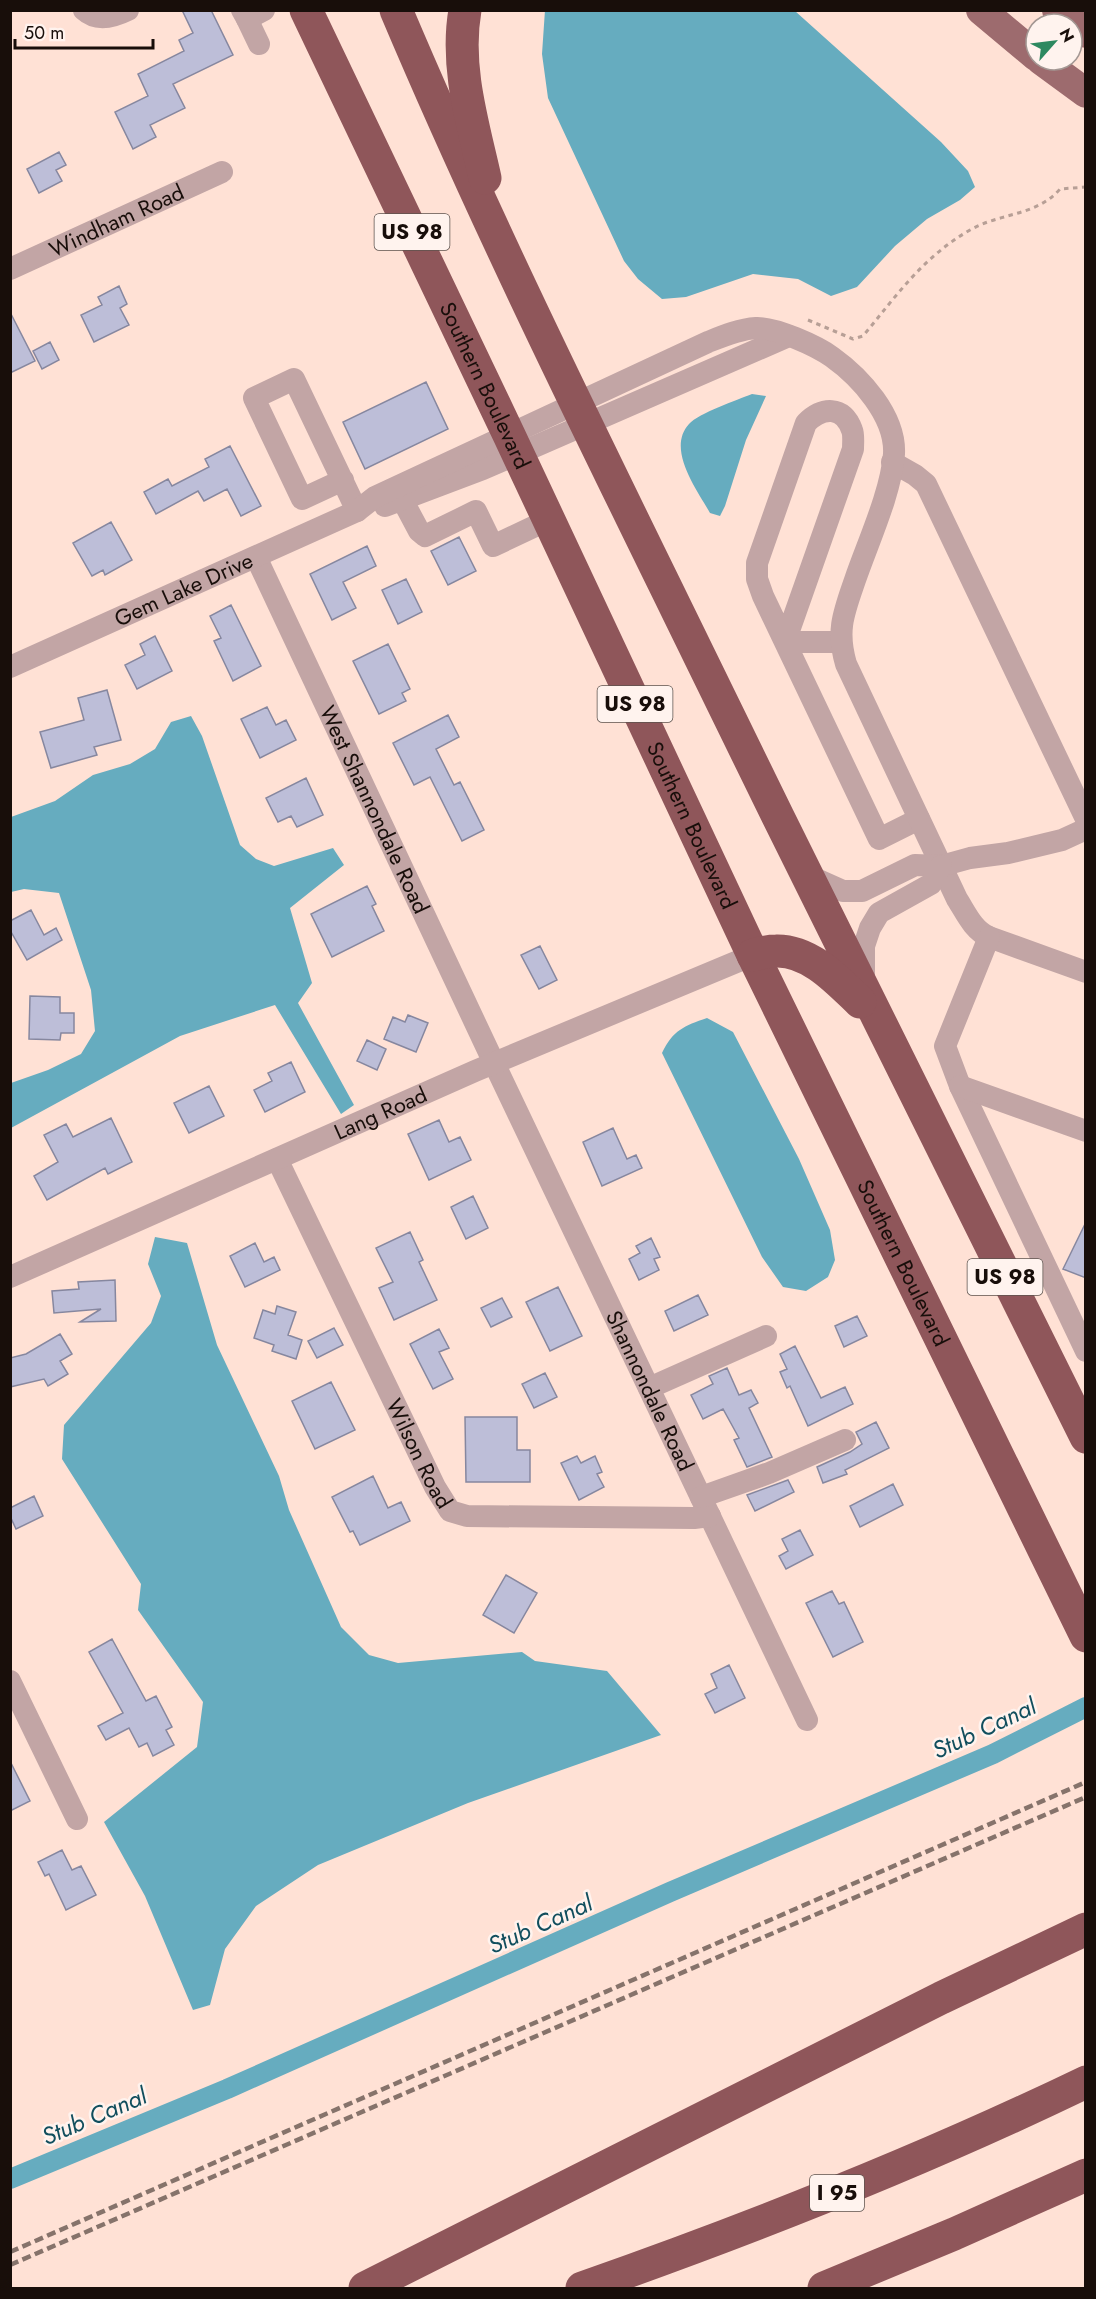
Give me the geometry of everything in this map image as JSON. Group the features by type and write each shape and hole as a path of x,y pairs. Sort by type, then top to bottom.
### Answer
{"highway":[{"name":"Southern Boulevard","path":"306,10 753,955 1083,1630"},
{"path":"387,10 429,89"},
{"name":"US 98","path":"396,10 429,89 499,242 581,414 805,874 1086,1437"},
{"path":"465,10 462,50 465,84 499,242"},
{"path":"753,955 778,950 802,956 830,973 870,1005"},
{"path":"365,2289 941,1998 1086,1929"},
{"name":"I 95","path":"582,2289 703,2246 827,2197 1086,2082"},
{"path":"824,2289 1086,2175"}],"main road":[{"path":"981,10 1024,46"},
{"path":"1057,10 1086,33"},
{"path":"1057,72 1086,93"}],"street":[{"path":"84,10 89,15 107,18 128,10"},
{"path":"251,13 259,44"},
{"name":"Windham Road","path":"10,269 222,172"},
{"path":"794,327 807,341 852,371 872,394 882,409 894,452 888,483 841,620 841,642 846,664 941,866 971,922 980,933 989,937 1086,972"},
{"name":"Gem Lake Drive","path":"10,668 357,511 375,496 513,444 794,327"},
{"path":"342,480 302,499 254,398 294,378 357,511"},
{"path":"785,642 853,449 853,432 847,420 837,412 828,410 816,414 806,423 757,563 757,579 763,596 879,839 919,819"},
{"name":"Gem Lake Drive","path":"357,511 380,508 403,501 513,444"},
{"path":"892,462 926,484 1086,819"},
{"path":"403,501 419,531 425,536 476,511 493,546 548,520"},
{"name":"West Shannondale Road","path":"256,557 494,1063"},
{"path":"785,642 841,642"},
{"path":"805,874 843,891 862,891 915,864 941,866 970,858 1008,853 1062,840 1086,829"},
{"path":"870,1005 864,946 874,921 879,913 890,905 931,884 941,866"},
{"path":"989,937 945,1046 960,1086 1086,1351"},
{"name":"Lang Road","path":"10,1277 494,1063 753,955"},
{"name":"Shannondale Road","path":"494,1063 807,1720"},
{"path":"960,1086 1086,1131"},
{"name":"Wilson Road","path":"277,1159 435,1487 450,1511 467,1516 694,1518 705,1506 769,1473 845,1440"},
{"path":"649,1388 766,1336"},
{"path":"10,1681 77,1819"}],"path":[{"path":"794,327 816,322 841,336 853,339 863,336 917,270 931,256 963,234 989,222 1040,206 1060,189 1086,187"}],"water":[{"path":"545,10 795,11 941,142 968,171 975,187 960,200 927,219 895,246 857,287 831,296 798,279 753,274 686,297 662,299 638,279 624,261 548,98 542,54"},
{"path":"752,394 766,396 746,440 725,506 720,516 710,513 686,469 682,457 683,434 694,420"},
{"path":"191,716 202,736 240,845 256,859 274,866 333,848 344,865 290,908 312,983 298,1003 354,1105 341,1114 275,1005 180,1036 11,1128 11,1083 48,1070 81,1054 95,1031 91,990 59,893 24,889 11,892 11,817 55,801 93,775 130,764 155,749 171,722"},
{"path":"707,1018 733,1032 799,1159 830,1230 835,1260 828,1277 806,1291 783,1287 762,1257 662,1053 670,1039 680,1030"},
{"path":"155,1237 187,1243 217,1345 279,1476 289,1510 341,1627 369,1655 398,1663 522,1652 535,1661 607,1671 661,1735 468,1803 318,1865 256,1906 225,1949 210,2005 193,2010 145,1896 104,1822 197,1747 203,1702 138,1610 141,1584 62,1459 64,1425 151,1323 161,1296 148,1264"}],"building":[{"path":"182,10 211,10 233,55 173,84 185,108 150,125 156,137 133,149 115,112 148,96 138,74 184,51 179,40 193,33"},
{"path":"59,152 66,165 56,170 62,181 39,193 27,169"},
{"path":"119,286 127,304 120,308 129,325 94,342 81,315 102,305 98,297"},
{"path":"10,312 35,361 10,373"},
{"path":"50,342 59,360 42,369 33,351"},
{"path":"426,382 448,429 365,469 343,422"},
{"path":"230,446 261,506 241,516 227,489 204,501 198,491 156,514 144,492 168,479 172,486 209,467 205,459"},
{"path":"111,522 132,560 105,575 103,570 92,576 73,543"},
{"path":"459,537 476,571 448,585 431,551"},
{"path":"367,546 376,566 343,582 356,608 332,620 310,574"},
{"path":"406,579 422,612 398,624 382,590"},
{"path":"231,605 261,666 233,681 214,641 221,638 210,616"},
{"path":"155,636 172,671 137,689 125,665 145,655 140,644"},
{"path":"388,644 410,689 402,693 406,701 379,714 353,661"},
{"path":"107,690 121,740 94,747 97,755 51,768 40,732 84,720 78,698"},
{"path":"267,707 276,725 286,720 296,740 260,758 241,719"},
{"path":"448,715 459,737 436,749 454,785 460,782 484,830 462,841 430,777 414,785 393,743"},
{"path":"306,778 323,815 297,827 291,816 278,822 266,798"},
{"path":"367,886 376,904 372,906 384,931 332,957 311,914"},
{"path":"31,910 44,935 56,928 62,940 27,960 10,930 10,921"},
{"path":"540,946 557,980 539,989 521,955"},
{"path":"30,996 60,997 60,1013 74,1013 74,1033 61,1033 60,1040 29,1039"},
{"path":"408,1015 428,1023 416,1052 384,1039 393,1017 405,1022"},
{"path":"367,1040 386,1049 377,1070 357,1061"},
{"path":"291,1062 305,1092 265,1112 254,1090 272,1081 268,1073"},
{"path":"209,1086 224,1116 189,1133 174,1103"},
{"path":"111,1118 132,1162 108,1174 105,1168 47,1200 34,1176 58,1162 44,1135 66,1124 73,1137"},
{"path":"439,1120 449,1142 460,1137 471,1160 429,1180 408,1134"},
{"path":"613,1128 627,1159 636,1155 642,1168 602,1186 583,1142"},
{"path":"473,1196 488,1228 466,1239 451,1207"},
{"path":"1086,1222 1086,1278 1063,1269"},
{"path":"410,1232 423,1260 419,1262 437,1300 394,1320 379,1288 393,1282 376,1248"},
{"path":"651,1238 660,1257 654,1259 659,1270 639,1280 629,1259 640,1253 636,1246"},
{"path":"255,1243 264,1262 274,1257 280,1270 245,1287 230,1256"},
{"path":"115,1280 116,1321 80,1322 101,1309 54,1313 52,1291 79,1289 78,1282"},
{"path":"558,1287 582,1336 550,1351 526,1302"},
{"path":"698,1295 708,1315 674,1331 665,1311"},
{"path":"502,1298 512,1317 491,1327 481,1308"},
{"path":"277,1306 296,1312 288,1335 302,1340 296,1359 272,1351 274,1345 254,1338 263,1310 275,1314"},
{"path":"857,1316 867,1336 844,1347 835,1326"},
{"path":"334,1328 343,1345 317,1358 308,1341"},
{"path":"439,1329 449,1348 439,1352 453,1379 433,1389 410,1344"},
{"path":"60,1334 72,1354 60,1361 68,1374 48,1386 44,1379 10,1387 10,1358 26,1354"},
{"path":"795,1346 821,1398 845,1387 853,1404 808,1426 790,1386 787,1388 780,1372 787,1369 780,1354"},
{"path":"727,1368 739,1395 751,1390 758,1403 749,1408 772,1457 747,1467 734,1440 739,1438 723,1409 703,1419 691,1395 713,1384 709,1376"},
{"path":"545,1373 557,1397 534,1408 522,1384"},
{"path":"331,1382 355,1430 315,1449 292,1401"},
{"path":"465,1417 517,1417 517,1450 530,1450 530,1482 466,1482"},
{"path":"876,1422 889,1448 845,1470 847,1474 823,1483 817,1467 862,1444 856,1432"},
{"path":"577,1456 581,1463 595,1456 602,1472 597,1474 604,1487 579,1500 561,1463"},
{"path":"373,1476 388,1508 401,1502 410,1521 360,1545 353,1531 350,1532 332,1497"},
{"path":"788,1480 794,1492 755,1511 747,1495"},
{"path":"893,1484 903,1505 860,1527 850,1506"},
{"path":"34,1496 43,1516 16,1529 10,1516 10,1508"},
{"path":"800,1530 813,1555 786,1569 779,1556 788,1551 782,1539"},
{"path":"506,1575 537,1593 514,1633 483,1615"},
{"path":"832,1591 839,1604 844,1602 863,1642 833,1657 806,1603"},
{"path":"112,1639 146,1701 156,1696 172,1727 166,1730 174,1745 153,1756 147,1743 139,1747 129,1728 106,1740 98,1726 123,1713 89,1652"},
{"path":"729,1665 745,1698 715,1713 705,1694 717,1688 711,1674"},
{"path":"10,1761 30,1801 10,1811"},
{"path":"62,1850 72,1870 81,1866 96,1895 66,1910 49,1874 45,1876 38,1862"}],"waterway":[{"name":"Stub Canal","path":"10,2179 227,2089 670,1892 993,1754 1086,1707"}],"railway":[{"path":"10,2252 1086,1782"},
{"path":"10,2265 1086,1797"}]}
